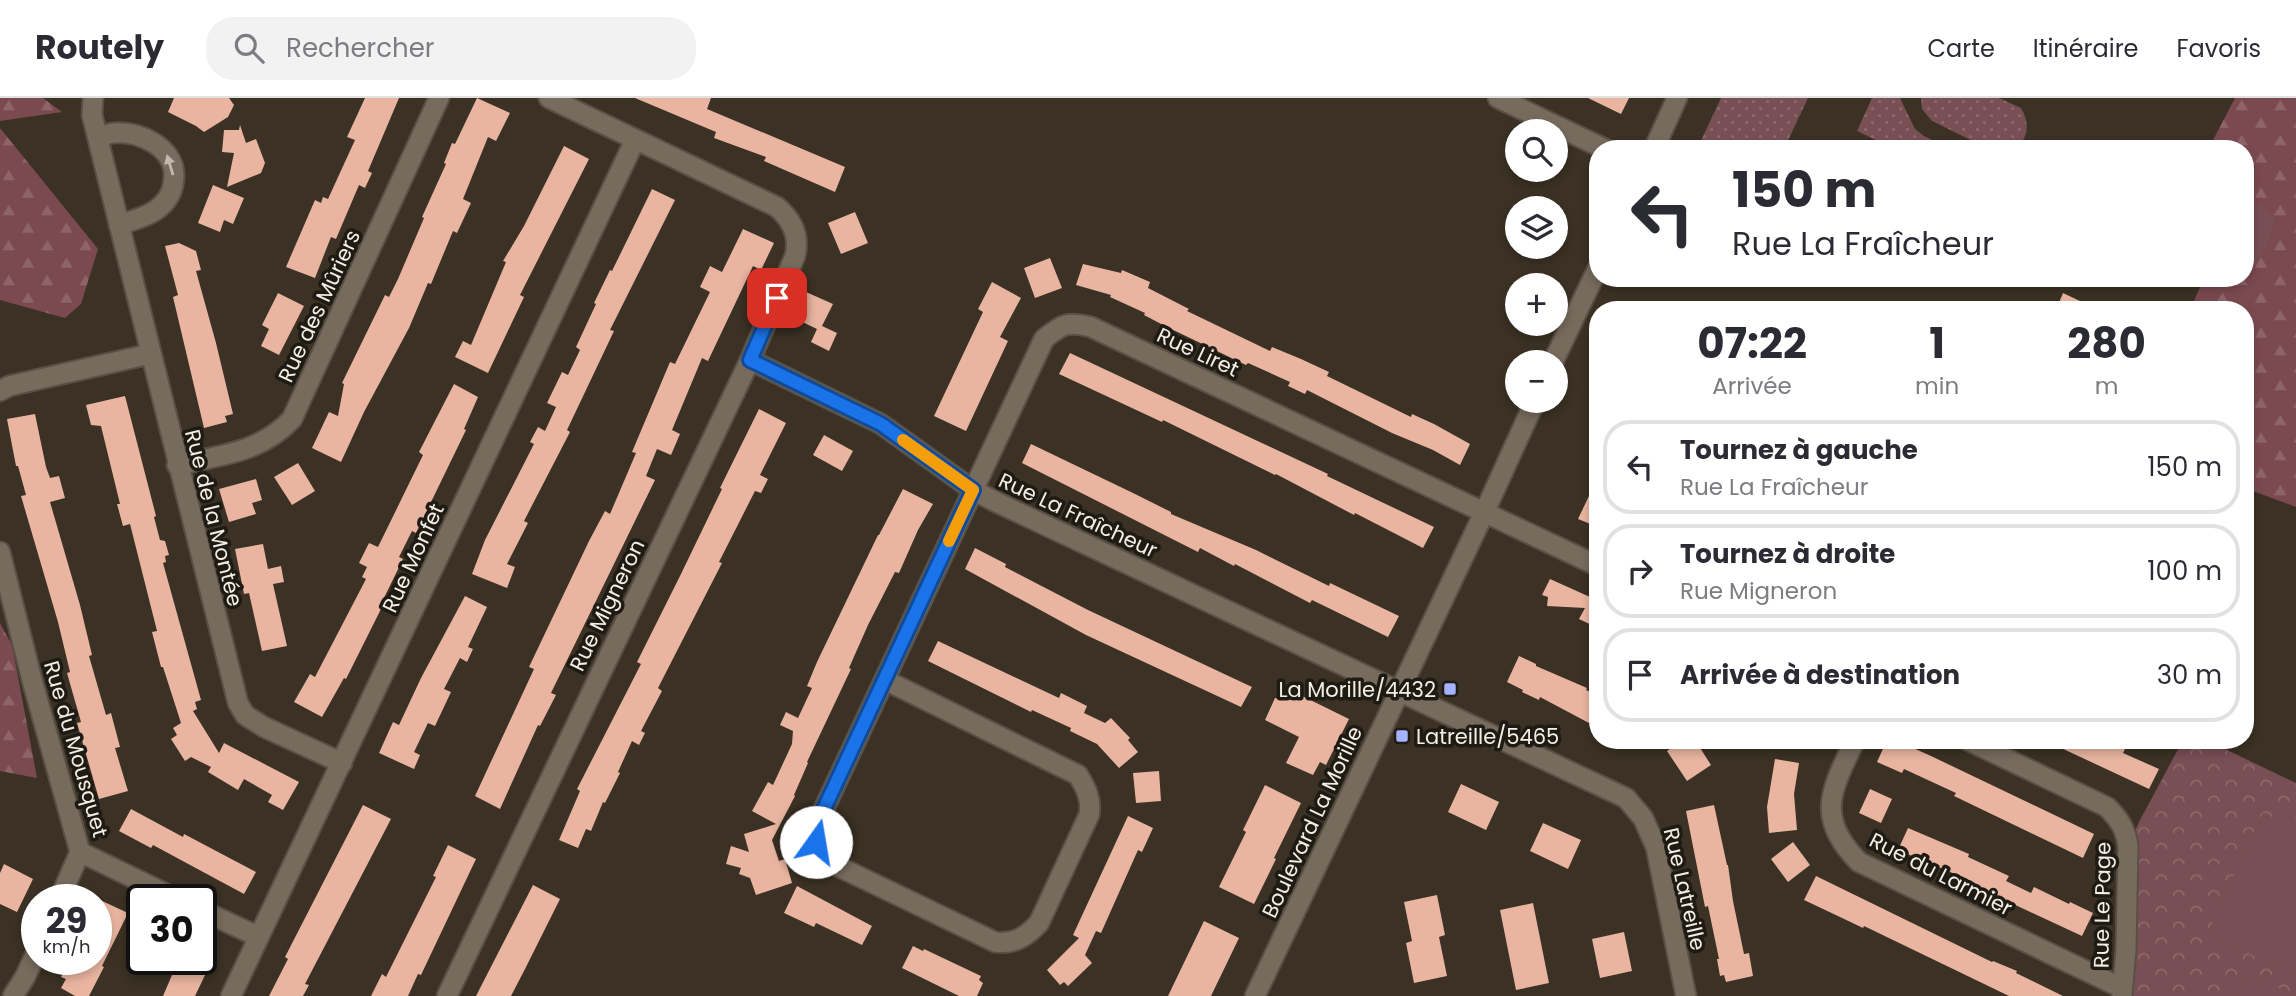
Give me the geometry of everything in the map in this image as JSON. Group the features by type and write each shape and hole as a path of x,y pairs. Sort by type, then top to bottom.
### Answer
{"street":[{"name":"Rue de la Montée","path":"93,98 92,115 238,703 245,715 264,727 342,763"},
{"name":"Rue des Mûriers","path":"177,465 264,442 292,419 439,98"},
{"path":"549,98 635,140"},
{"path":"1498,98 1589,141"},
{"path":"1658,140 1677,98"},
{"path":"98,138 112,133 130,134 146,140 160,146 174,167 174,188 162,205 145,216 119,225"},
{"name":"Rue Migneron","path":"447,996 750,360 796,256 798,246 795,231 787,216 777,206 635,140"},
{"name":"Rue Monfet","path":"231,996 635,140"},
{"path":"1559,350 1589,287"},
{"name":"Rue Liret","path":"973,490 1044,339 1058,327 1073,322 1091,327 1485,511"},
{"path":"0,391 9,386 150,354"},
{"name":"Rue La Fraîcheur","path":"750,360 881,424 973,490 1398,691"},
{"name":"Boulevard La Morille","path":"1255,996 1530,413"},
{"path":"885,680 1078,775 1086,789 1091,805 1089,815 1039,922 1028,935 1005,944 995,942 833,864 822,855 816,842 815,828 973,490"},
{"path":"1485,511 1589,562"},
{"name":"Rue du Mousquet","path":"0,552 80,852 146,884"},
{"name":"Rue Latreille","path":"1398,691 1626,798 1643,818 1656,847 1686,996"},
{"name":"Rue du Larmier","path":"1851,749 1832,789 1830,808 1836,830 1845,848 1859,862 2122,992"},
{"name":"Rue Le Page","path":"1987,749 2107,807 2118,818 2126,833 2128,847 2126,950 2122,992"},
{"path":"66,884 80,852"},
{"path":"217,917 259,937"},
{"path":"13,996 26,975"}],"green space":[{"path":"0,98 43,98 62,112 0,121"},
{"path":"1721,98 1808,98 1788,140 1701,140"},
{"path":"1872,98 1900,98 1915,129 1932,140 1876,140 1857,131"},
{"path":"1921,98 1999,98 2021,108 2027,125 2025,136 2023,140 1971,140 1932,121 1922,109"},
{"path":"2235,98 2296,98 2296,507 2254,491 2254,301 2194,301 2200,287 2254,287 2254,140 2213,140"},
{"path":"0,128 98,249 81,304 65,318 0,300"},
{"path":"2261,204 2275,221 2267,243 2254,266 2254,208"},
{"path":"0,623 12,645 37,778 0,771"},
{"path":"2178,749 2225,749 2296,783 2296,996 2122,996 2128,847"},
{"path":"2263,813 2296,829 2296,975 2207,934"},
{"path":"2246,973 2296,996 2235,996"}],"building":[{"path":"174,98 229,98 234,105 228,117 204,132 168,112"},
{"path":"365,98 399,98 368,171 372,173 365,188 359,185 336,239 331,237 315,278 286,267 315,200 321,203 323,197 328,199 355,140 347,137"},
{"path":"477,98 510,113 496,141 488,137 463,199 471,203 457,233 453,231 431,284 428,283 409,328 364,412 341,462 312,448 329,412 338,416 344,384 342,383 385,295 389,297 398,279 446,164 444,163 452,143 455,144"},
{"path":"635,98 711,98 707,109 845,167 835,192 764,161 766,157 714,138 716,132"},
{"path":"1588,98 1629,98 1621,114"},
{"path":"240,125 246,143 256,139 265,163 261,173 227,187 234,153 222,152 224,130 239,130"},
{"path":"564,146 589,159 520,295 524,297 488,373 455,357 463,341 471,345 506,262 503,261 524,226"},
{"path":"213,185 244,198 233,224 224,220 220,232 198,223"},
{"path":"652,189 675,200 610,330 614,331 567,430 570,432 524,521 528,523 507,564 515,567 507,588 472,574 485,540 534,444 530,442 538,427 545,431 556,407 547,403 562,372 568,375 580,350 576,347 596,304 594,303"},
{"path":"855,212 868,243 841,254 828,223"},
{"path":"743,229 774,243 761,270 753,266 708,361 702,358 672,430 680,434 671,455 657,449 646,476 655,480 551,693 556,695 540,726 538,725 500,809 475,796 534,669 529,667 589,541 605,511 610,514 636,453 632,452 670,362 675,364 710,292 700,287 710,266 722,272"},
{"path":"179,243 196,251 201,270 196,271 233,414 225,416 227,422 204,428 173,297 178,295 165,246"},
{"path":"1050,258 1062,288 1035,298 1024,268"},
{"path":"1083,264 1121,273 1122,270 1150,282 1148,288 1189,309 1187,311 1270,351 1272,347 1301,359 1329,372 1327,376 1411,417 1412,414 1434,424 1470,444 1460,465 1307,390 1305,394 1288,386 1290,382 1248,363 1246,365 1165,326 1144,315 1145,313 1110,297 1111,295 1076,285"},
{"path":"992,282 1021,298 1000,337 1008,341 966,431 934,416 983,312 978,309"},
{"path":"806,292 833,304 822,326 837,333 829,351 811,342 817,329 794,318"},
{"path":"278,293 304,306 279,355 261,346 269,329 262,325"},
{"path":"2063,293 2080,301 2060,301"},
{"path":"1070,353 1328,474 1327,476 1434,527 1423,548 1276,474 1059,374"},
{"path":"454,384 478,397 464,429 466,430 416,533 412,531 399,557 403,559 383,600 385,601 346,679 344,678 322,717 294,702 310,674 315,677 366,579 362,577 367,567 359,563 369,543 378,547 423,455 419,452"},
{"path":"125,396 160,540 165,541 169,555 165,556 166,562 163,563 201,700 195,702 197,709 193,711 219,753 224,743 299,782 283,810 268,802 272,795 244,779 238,790 208,772 211,767 191,757 185,761 171,739 177,735 173,728 181,723 152,632 157,631 130,524 123,526 117,504 120,504 101,426 91,425 86,405"},
{"path":"759,409 786,423 760,475 768,479 761,493 755,491 719,562 722,563 658,688 662,691 641,731 645,733 639,745 632,741 618,772 620,773 605,803 603,802 591,831 586,829 578,848 559,840 580,791 577,789 641,664 637,662"},
{"path":"35,414 46,467 50,478 59,476 65,498 50,502 80,605 92,655 89,656 106,715 111,713 120,747 115,748 128,791 99,799 77,723 81,722 67,673 70,672 58,622 21,496 26,495 16,466 7,419"},
{"path":"824,435 853,451 842,471 813,455"},
{"path":"1031,444 1171,514 1399,616 1388,637 1312,600 1310,603 1200,548 1198,552 1022,463"},
{"path":"298,463 315,491 292,505 274,477"},
{"path":"256,479 262,500 252,503 256,514 229,522 219,489"},
{"path":"903,489 933,504 899,573 895,572 868,625 849,668 851,669 807,762 795,796 772,840 779,861 785,859 792,883 756,895 750,878 739,874 741,868 726,864 731,846 749,852 744,834 776,824 752,811 768,782 773,785 792,744 793,731 780,725 786,712 798,718 812,688 807,686 817,662"},
{"path":"1589,496 1589,523 1578,519"},
{"path":"263,544 268,569 281,566 284,582 273,584 287,646 262,651 249,593 244,594 235,549"},
{"path":"975,548 1006,564 1005,567 1088,610 1252,687 1241,707 1086,635 965,569"},
{"path":"1550,579 1589,597 1589,624 1579,619 1585,608 1547,606 1548,597 1542,595"},
{"path":"465,596 487,607 468,647 473,649 467,662 460,658 444,689 451,692 435,726 428,723 414,752 420,755 414,769 379,753 393,722 399,725"},
{"path":"938,641 1059,698 1061,693 1087,706 1084,713 1105,723 1111,718 1130,738 1128,740 1138,752 1119,768 1097,744 1070,731 1071,728 1032,710 1031,712 928,661"},
{"path":"1519,656 1587,688 1589,723 1540,697 1539,700 1522,692 1523,690 1507,682"},
{"path":"1288,689 1349,719 1326,765 1320,762 1313,775 1286,763 1299,737 1265,720 1275,698 1284,699"},
{"path":"1701,749 1711,765 1687,781 1667,751"},
{"path":"1883,749 1915,749 2094,834 2083,858 1954,796 1956,793 1904,769 1902,773 1877,762"},
{"path":"2063,749 2125,749 2123,753 2159,769 2149,789"},
{"path":"1775,759 1799,763 1794,794 1797,830 1769,833 1767,807"},
{"path":"1159,771 1161,801 1136,803 1133,773"},
{"path":"1461,784 1499,802 1486,830 1448,812"},
{"path":"1265,785 1301,803 1254,904 1219,887"},
{"path":"1870,789 1892,799 1881,823 1859,813"},
{"path":"363,805 391,819 305,984 309,985 303,996 269,996 288,959 285,957"},
{"path":"1714,805 1744,954 1749,953 1753,976 1726,982 1724,975 1720,976 1719,959 1708,906 1705,907 1686,811"},
{"path":"131,809 256,872 244,894 153,845 151,848 119,831"},
{"path":"1128,816 1153,828 1142,852 1138,850 1101,933 1096,931 1085,955 1092,963 1068,986 1064,982 1060,985 1047,970 1079,938 1073,935"},
{"path":"1543,823 1581,840 1568,869 1530,851"},
{"path":"1908,828 1969,854 1968,857 2009,876 2006,881 2031,893 2034,887 2093,913 2082,936 2009,902 2008,905 1986,895 1988,891 1954,877 1955,874 1898,850"},
{"path":"1793,842 1810,865 1788,882 1771,859"},
{"path":"448,845 476,859 421,975 418,974 408,996 371,996 382,974 386,977 436,877 433,876"},
{"path":"4,864 33,879 31,884 21,884 21,904 17,912 0,904 0,873"},
{"path":"1816,876 1992,962 2017,971 2016,973 2063,996 2009,996 1804,900"},
{"path":"533,885 560,899 525,969 511,996 476,996"},
{"path":"797,886 872,926 862,945 816,923 814,927 784,913"},
{"path":"1437,895 1445,935 1439,937 1447,976 1414,983 1406,943 1412,941 1404,902"},
{"path":"1533,903 1549,983 1516,990 1500,910"},
{"path":"112,906 126,912 112,946"},
{"path":"1204,921 1239,938 1211,996 1168,996"},
{"path":"1624,932 1632,971 1600,978 1592,939"},
{"path":"913,946 981,976 979,980 983,983 977,996 959,996 902,968"},
{"path":"100,975 89,996 75,996 61,988 66,979 61,977"},
{"path":"172,975 205,975 195,996 163,996"}],"slow traffic":[{"path":"903,440 973,490 949,541"}],"place":[{"name":"La Morille/4432","path":"1450,689"},
{"name":"Latreille/5465","path":"1402,736"}],"route":[{"path":"777,298 750,360 881,424 973,490 815,828 816,842"}]}
